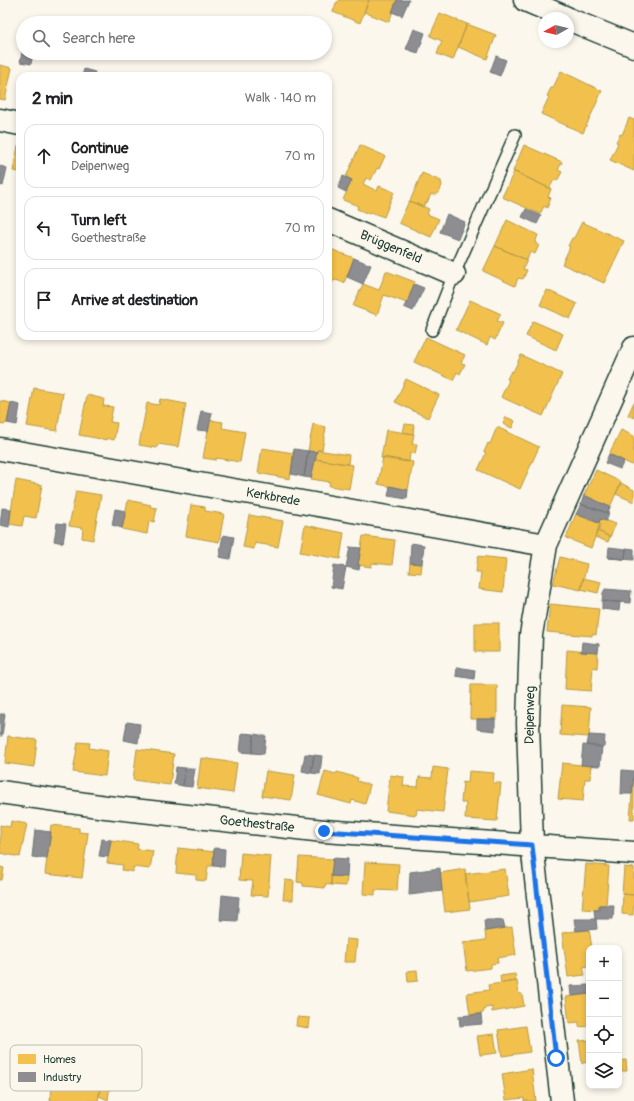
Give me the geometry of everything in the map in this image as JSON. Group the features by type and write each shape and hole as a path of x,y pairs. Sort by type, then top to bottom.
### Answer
{"street":[{"path":"525,0 553,12"},
{"path":"574,21 634,46"},
{"path":"0,120 16,123"},
{"name":"Brüggenfeld","path":"332,222 454,274"},
{"name":"Deipenweg","path":"562,1101 532,845 528,723 532,635 546,545 634,348"},
{"name":"Kerkbrede","path":"0,449 546,545"},
{"name":"Goethestraße","path":"0,792 106,807 324,831 634,853"}],"lane":[{"path":"432,330 454,274 515,135"}],"building: Homes":[{"path":"340,0 369,0 360,23 333,12 336,3"},
{"path":"369,0 397,0 389,22 364,12"},
{"path":"440,13 467,24 453,60 437,54 442,41 430,36"},
{"path":"467,24 496,35 487,59 458,47"},
{"path":"0,65 12,68 5,100 0,99"},
{"path":"561,71 602,91 583,133 541,114 549,97 547,96 551,88 553,88"},
{"path":"629,118 634,120 634,171 610,160 618,143 616,142 620,134 622,135"},
{"path":"360,145 385,156 379,169 377,168 371,180 366,178 363,184 377,191 379,186 394,192 384,217 370,212 369,214 357,209 358,206 343,200 352,180 346,177"},
{"path":"524,145 562,162 558,170 562,172 557,181 554,180 550,187 551,189 513,171"},
{"path":"16,156 16,171 13,171"},
{"path":"513,171 551,189 548,197 551,198 547,208 544,206 540,214 502,197 514,172"},
{"path":"422,173 441,181 442,185 439,193 434,195 431,194 427,203 426,202 423,207 410,201"},
{"path":"409,201 429,209 427,214 439,219 431,237 399,223"},
{"path":"507,220 538,235 535,243 539,245 535,254 530,252 527,260 495,246"},
{"path":"582,222 624,241 604,283 562,264 570,247 568,246"},
{"path":"495,246 527,260 523,269 527,270 523,279 518,278 515,286 483,271"},
{"path":"332,250 354,258 344,283 336,280 332,283"},
{"path":"386,271 415,282 407,303 384,295 377,315 353,306 363,284 379,290"},
{"path":"547,290 577,304 570,319 540,305"},
{"path":"470,300 501,314 497,321 503,323 495,340 490,337 487,345 456,330"},
{"path":"533,321 563,334 556,350 526,336"},
{"path":"426,337 465,355 461,363 465,364 460,374 457,372 453,380 414,362"},
{"path":"521,355 562,374 543,416 501,397 509,380 507,379 511,371 513,372"},
{"path":"406,379 439,395 428,418 395,402"},
{"path":"34,388 63,393 57,431 27,426"},
{"path":"87,395 104,399 103,406 113,407 110,422 117,423 114,440 79,435"},
{"path":"160,399 186,404 178,447 158,444 157,448 139,445 147,403 159,405"},
{"path":"0,401 11,403 7,423 3,425 0,424"},
{"path":"634,402 634,418 628,415"},
{"path":"506,417 515,421 512,428 503,424"},
{"path":"210,420 223,422 222,428 245,432 240,462 216,458 216,460 203,458"},
{"path":"313,424 326,427 322,450 317,450 317,452 308,451"},
{"path":"405,424 414,425 413,434 403,432"},
{"path":"497,427 539,447 520,489 478,470 486,453 484,452 488,443 490,444"},
{"path":"386,430 414,434 412,444 417,444 415,454 410,453 409,462 381,458"},
{"path":"621,430 634,436 634,466 609,454"},
{"path":"262,448 294,453 290,479 258,473"},
{"path":"317,450 349,455 348,464 315,459"},
{"path":"383,457 413,462 408,490 378,484"},
{"path":"315,459 353,465 349,489 329,486 330,482 311,479"},
{"path":"596,470 621,482 610,507 584,495"},
{"path":"16,480 42,485 36,518 24,516 22,526 9,524"},
{"path":"621,483 634,490 634,502 616,494"},
{"path":"76,491 101,495 93,540 82,538 83,528 69,526"},
{"path":"128,500 151,505 150,507 157,508 154,522 149,521 147,534 122,529"},
{"path":"191,505 205,507 205,511 224,514 219,542 186,536"},
{"path":"576,514 600,524 591,548 566,538"},
{"path":"249,515 283,521 278,547 255,543 254,549 243,547"},
{"path":"600,519 616,524 610,537 598,531"},
{"path":"305,525 344,533 340,559 300,552"},
{"path":"598,531 610,537 608,542 595,537"},
{"path":"363,536 395,540 392,565 372,563 371,567 358,565"},
{"path":"478,556 506,559 503,592 479,589 481,572 476,572"},
{"path":"560,557 587,564 581,590 553,584"},
{"path":"410,563 422,564 421,573 409,572"},
{"path":"583,578 601,582 598,593 581,589"},
{"path":"550,604 599,609 596,635 592,634 592,636 547,632"},
{"path":"475,623 499,623 499,652 475,652"},
{"path":"567,650 598,653 597,668 593,667 591,691 565,689"},
{"path":"471,685 497,685 497,719 470,719"},
{"path":"562,705 591,707 589,737 560,735"},
{"path":"8,736 37,740 34,767 5,763"},
{"path":"78,742 90,743 89,748 108,751 105,776 73,772"},
{"path":"137,749 174,754 170,785 133,780"},
{"path":"201,758 237,763 233,793 197,788"},
{"path":"562,763 591,766 590,779 585,779 583,801 558,799"},
{"path":"433,767 448,769 443,812 417,809 416,815 386,811 390,775 404,777 403,786 418,787 419,777 432,778"},
{"path":"266,771 295,775 291,800 262,796"},
{"path":"325,771 336,774 337,772 358,778 357,781 370,785 365,804 352,800 351,804 318,795"},
{"path":"469,771 494,773 493,783 501,783 497,821 465,819 466,803 461,803 463,782 468,783"},
{"path":"634,771 634,819 630,819"},
{"path":"11,821 27,824 20,857 0,853 0,825 10,827"},
{"path":"51,825 79,828 79,832 88,833 82,878 45,874"},
{"path":"111,840 138,844 137,849 153,851 150,869 133,867 133,872 122,870 123,865 107,863"},
{"path":"178,848 215,852 213,866 208,866 206,881 196,880 196,875 176,873"},
{"path":"241,853 271,856 268,896 251,895 253,881 239,880"},
{"path":"299,857 333,859 331,885 325,884 325,888 303,886 303,883 297,882"},
{"path":"365,862 399,864 397,891 375,890 375,895 363,894"},
{"path":"586,864 609,866 606,905 599,905 599,910 582,909"},
{"path":"0,867 4,868 2,880 0,880"},
{"path":"624,867 634,868 634,895 622,894"},
{"path":"465,869 470,909 445,912 440,873"},
{"path":"505,869 509,896 469,902 465,874"},
{"path":"331,876 347,877 346,886 331,885"},
{"path":"285,880 294,881 293,900 283,900"},
{"path":"623,894 634,895 633,915 622,914"},
{"path":"512,927 516,955 497,958 498,963 491,964 491,968 467,971 463,943 486,940 485,931"},
{"path":"589,929 592,945 586,945 586,966 583,967 585,975 568,977 562,933"},
{"path":"346,939 357,940 355,962 344,962"},
{"path":"417,970 418,981 408,982 407,971"},
{"path":"515,974 516,981 501,983 500,976"},
{"path":"517,981 519,994 522,994 524,1006 492,1012 492,1007 485,1008 483,1013 470,1015 467,993 489,990 488,985"},
{"path":"586,994 586,1026 579,1027 579,1022 569,1023 566,997"},
{"path":"297,1017 310,1018 309,1028 296,1026"},
{"path":"526,1026 530,1052 502,1056 498,1030"},
{"path":"494,1034 497,1053 480,1055 477,1036"},
{"path":"579,1040 586,1040 586,1062 582,1064"},
{"path":"626,1060 627,1071 622,1071 622,1061"},
{"path":"532,1069 536,1101 524,1101 524,1098 506,1100 502,1074"},
{"path":"52,1091 100,1091 98,1101 50,1101"},
{"path":"100,1091 109,1091 108,1100 99,1096"}],"building: Industry":[{"path":"397,0 409,0 402,16 392,12"},
{"path":"414,29 425,33 418,53 406,49"},
{"path":"496,56 506,60 500,76 490,72"},
{"path":"20,60 32,60 31,64 20,62"},
{"path":"84,69 95,72 83,72"},
{"path":"0,166 7,168 3,186 0,185"},
{"path":"343,176 352,180 346,192 338,188"},
{"path":"526,209 541,216 537,224 522,217"},
{"path":"447,214 465,222 458,239 440,232"},
{"path":"354,258 371,265 363,284 347,277"},
{"path":"414,284 424,288 413,311 404,307"},
{"path":"11,403 20,405 17,425 7,423"},
{"path":"201,411 212,413 208,431 197,430"},
{"path":"294,449 308,451 304,477 291,474"},
{"path":"308,451 317,452 311,478 304,477"},
{"path":"609,454 624,461 620,469 605,463"},
{"path":"390,486 408,490 407,499 388,496"},
{"path":"584,495 610,507 608,513 581,504"},
{"path":"581,504 609,514 606,521 600,519 599,523 576,514"},
{"path":"2,508 11,509 9,527 0,525"},
{"path":"115,509 126,511 122,528 112,525"},
{"path":"57,523 66,524 63,543 54,541"},
{"path":"223,535 234,537 230,559 219,557"},
{"path":"411,543 424,545 422,564 410,563"},
{"path":"350,547 361,548 358,565 360,565 359,570 346,567"},
{"path":"609,547 626,549 625,559 608,557"},
{"path":"626,548 634,549 634,560 608,558 625,559"},
{"path":"334,565 346,567 342,589 331,587"},
{"path":"605,589 631,591 630,603 602,601"},
{"path":"602,601 620,602 619,611 602,609"},
{"path":"582,642 599,644 598,653 581,652"},
{"path":"457,667 475,670 474,679 456,676"},
{"path":"0,714 5,714 2,736 0,736"},
{"path":"477,719 495,719 495,731 477,729"},
{"path":"127,722 140,724 138,743 124,740"},
{"path":"242,733 254,734 252,753 240,752"},
{"path":"254,734 266,736 264,754 252,753"},
{"path":"589,735 605,736 604,747 587,745"},
{"path":"583,745 602,747 600,766 581,765"},
{"path":"305,754 314,755 311,773 302,771"},
{"path":"314,755 322,756 320,774 311,773"},
{"path":"176,767 185,768 183,786 174,784"},
{"path":"185,768 195,769 192,787 183,786"},
{"path":"622,770 634,771 632,794 621,794"},
{"path":"35,830 51,832 47,859 32,857"},
{"path":"102,839 111,840 108,857 99,856"},
{"path":"214,848 225,849 224,867 213,866"},
{"path":"333,858 348,859 347,877 331,876"},
{"path":"440,868 442,891 409,895 410,872"},
{"path":"222,895 239,897 237,921 220,920"},
{"path":"599,905 614,905 613,919 595,919 594,910 599,910"},
{"path":"574,919 596,919 597,929 576,931"},
{"path":"484,920 503,920 505,928 485,931"},
{"path":"586,985 586,994 571,996 570,986"},
{"path":"481,1014 482,1024 460,1026 459,1016"}],"route":[{"path":"324,831 532,845 556,1058"}]}
